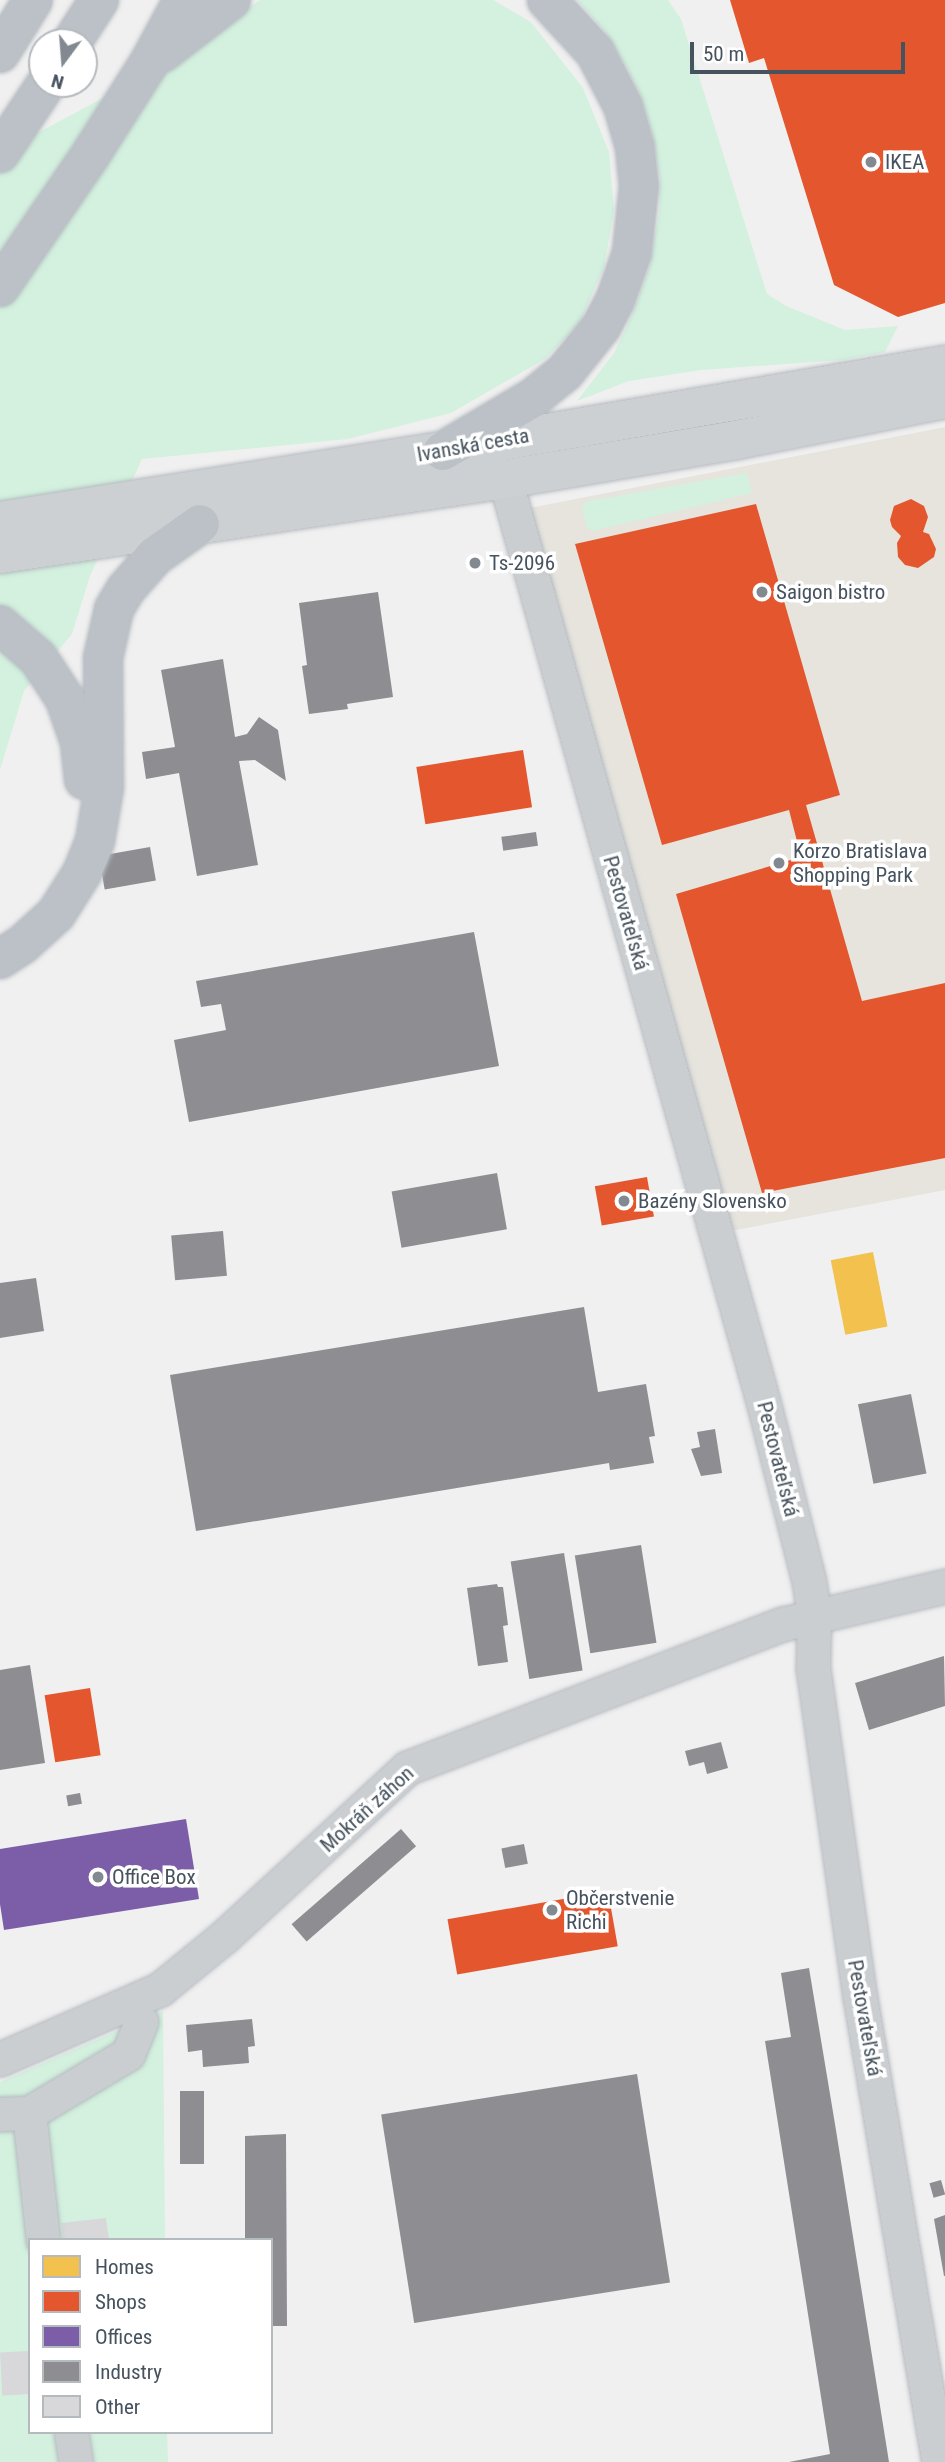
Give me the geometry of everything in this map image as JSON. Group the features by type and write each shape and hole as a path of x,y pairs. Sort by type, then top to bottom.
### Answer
{"highway":[{"path":"0,53 33,0"},
{"path":"81,28 99,0"},
{"path":"0,287 149,63 183,0"},
{"path":"149,63 231,0"},
{"path":"443,451 533,398 565,372 601,327 615,301 632,253 639,186 635,147 623,106 595,52 547,0"},
{"path":"0,153 37,98"},
{"path":"0,959 23,944 55,914 82,873 95,841 104,787 103,658 109,624 120,599 138,573 155,556 200,524"},
{"path":"0,625 38,658 65,699 80,742 84,781 78,828 62,866 33,907 0,935"}],"street":[{"name":"Ivanská cesta","path":"0,521 443,451 945,366"},
{"name":"Ivanská cesta","path":"0,554 505,479 741,439 945,399"},
{"path":"495,441 505,479"},
{"name":"Pestovateľská","path":"505,479 763,1401 809,1582 814,1615 813,1668 860,1997 939,2462"},
{"name":"Mokráň záhon","path":"0,2059 160,1989 225,1936 407,1768 530,1719 814,1615 945,1586"},
{"path":"43,2238 15,2114 128,2054 141,2021"},
{"path":"71,2434 76,2462"}],"shaded area":[{"name":"Korzo Bratislava Shopping Park","path":"945,427 945,1190 736,1230 713,1221 514,511"}],"green space":[{"path":"260,0 493,0 531,22 583,88 609,152 614,211 604,267 580,322 545,359 451,413 348,439 142,459 90,576 72,634 24,691 0,770 0,153 180,57"},
{"path":"577,0 668,0 681,19 767,294 786,306 845,330 898,326 885,352 843,360 701,370 629,381 577,401 614,353 633,313 650,265 659,213 660,178 653,136 640,94 604,30"},
{"path":"747,473 752,493 592,531 586,526 582,505 588,501"},
{"path":"163,2011 165,2238 28,2238 28,2434 167,2434 168,2462 0,2462 0,2082"}],"building: Homes":[{"path":"873,1252 888,1327 845,1335 831,1260"}],"building: Shops":[{"name":"IKEA","path":"730,0 945,0 945,303 898,317 834,285 764,58 749,63"},
{"path":"911,499 924,506 928,517 923,532 929,534 936,549 934,557 918,568 905,565 898,557 897,543 901,536 892,527 890,520 894,506"},
{"path":"756,504 840,795 806,805 862,1001 945,983 945,1158 762,1193 676,894 801,857 789,810 662,845 575,544"},
{"path":"523,750 532,807 425,824 416,767"},
{"name":"Bazény Slovensko","path":"647,1177 654,1216 602,1226 595,1186"},
{"path":"90,1688 101,1755 55,1762 45,1695"},
{"path":"608,1891 618,1946 457,1974 447,1919"}],"building: Offices":[{"name":"Office Box","path":"186,1819 199,1899 4,1930 0,1904 0,1849"}],"building: Industry":[{"path":"378,592 393,697 347,704 348,709 309,714 302,666 307,665 299,603"},
{"path":"223,659 235,737 247,734 259,717 278,730 286,781 255,760 239,761 258,865 197,876 179,773 146,779 142,752 175,747 161,670"},
{"path":"536,832 538,846 503,851 501,837"},
{"path":"150,847 156,880 105,890 99,856"},
{"path":"474,932 499,1066 189,1122 174,1040 226,1030 221,1004 201,1007 196,981"},
{"path":"497,1173 507,1229 402,1248 392,1192"},
{"path":"223,1231 227,1276 175,1280 171,1236"},
{"path":"36,1278 44,1331 0,1338 0,1283"},
{"path":"584,1307 598,1392 646,1384 655,1436 649,1437 654,1463 610,1470 609,1463 196,1531 170,1375"},
{"path":"911,1394 926,1474 873,1484 858,1404"},
{"path":"715,1429 722,1473 701,1476 691,1449 700,1447 697,1432"},
{"path":"641,1545 656,1643 590,1653 575,1555"},
{"path":"564,1553 583,1671 529,1679 511,1561"},
{"path":"497,1584 498,1587 503,1587 508,1625 503,1626 508,1662 478,1666 467,1588"},
{"path":"944,1656 945,1706 869,1730 855,1683"},
{"path":"30,1665 45,1763 0,1770 0,1670"},
{"path":"721,1742 728,1768 707,1774 704,1762 689,1766 685,1751"},
{"path":"80,1793 82,1804 68,1806 66,1795"},
{"path":"401,1829 416,1846 307,1941 292,1924"},
{"path":"524,1844 528,1864 505,1868 501,1848"},
{"path":"809,1968 889,2462 789,2462 830,2454 765,2041 791,2037 781,1973"},
{"path":"252,2019 255,2046 248,2047 249,2063 203,2067 202,2050 188,2052 186,2025"},
{"path":"637,2074 670,2282 414,2323 381,2115"},
{"path":"180,2091 204,2091 204,2164 180,2164"},
{"path":"286,2134 287,2326 273,2326 273,2238 245,2238 245,2136"},
{"path":"941,2180 945,2194 934,2198 929,2183"},
{"path":"945,2215 945,2276 944,2276 934,2219"}],"building: Other":[{"path":"106,2218 109,2238 63,2238 61,2223"},
{"path":"28,2351 28,2394 2,2395 0,2352"}],"place":[{"name":"IKEA","path":"871,162"},
{"name":"Ts-2096","path":"475,563"},
{"name":"Saigon bistro","path":"762,592"},
{"name":"Korzo Bratislava Shopping Park","path":"779,863"},
{"name":"Bazény Slovensko","path":"624,1201"},
{"name":"Office Box","path":"98,1877"},
{"name":"Občerstvenie Richi","path":"552,1910"}]}
